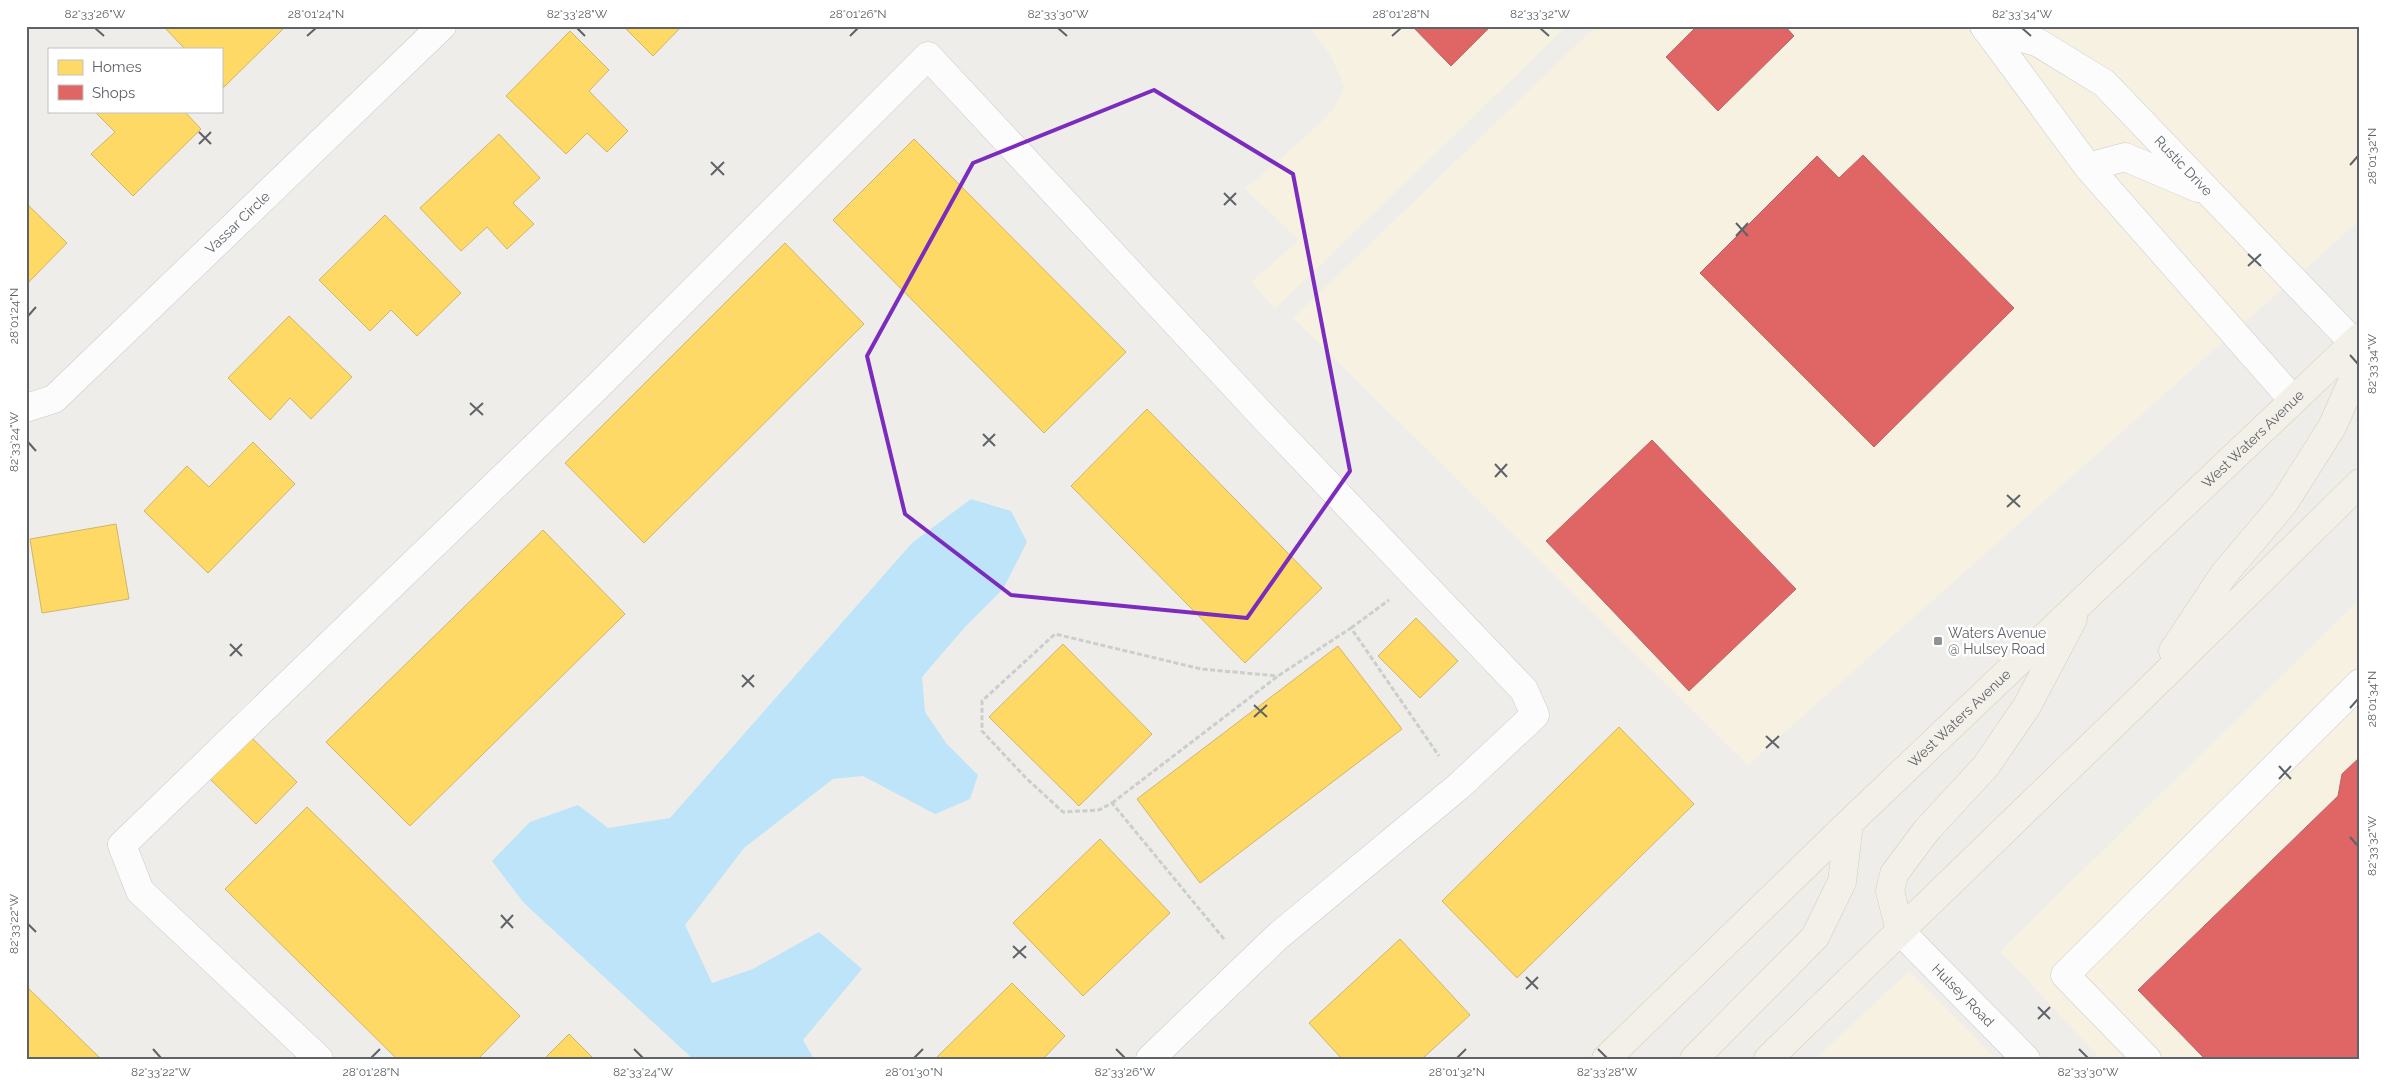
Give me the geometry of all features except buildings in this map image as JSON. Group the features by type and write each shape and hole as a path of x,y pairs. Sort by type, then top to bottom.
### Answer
{"main road":[{"name":"West Waters Avenue","path":"1606,1059 1849,822 2357,340"},
{"path":"2146,693 2224,574 2284,503 2332,427 2352,382 2357,340"},
{"path":"1768,1059 2360,483"},
{"path":"1900,931 1890,891 1894,874 1926,831 1986,766 2027,706 2083,600"},
{"path":"1694,1059 1815,937 1842,882 1849,822"}],"street":[{"name":"Vassar Circle","path":"26,408 54,399 442,26"},
{"name":"Rustic Drive","path":"1985,27 2088,168 2294,400"},
{"name":"Rustic Drive","path":"1985,27 2037,42 2104,83 2208,192 2357,340"},
{"path":"319,1059 140,891 122,845 596,388 928,56 1260,414 1524,690 1535,715 1459,786 1277,937 1150,1059"},
{"path":"2088,168 2125,157 2208,192"},
{"path":"2147,1059 2065,975 2360,683"},
{"name":"Hulsey Road","path":"1900,931 2026,1059"}],"path":[{"path":"1278,676 1200,670 1055,634 982,701 982,731 1026,778 1063,812 1099,810 1112,803 1278,676 1351,628 1417,578"},
{"path":"1351,628 1459,786"},
{"path":"1112,803 1246,966"}],"highlighted area":[{"path":"1154,90 1293,174 1350,471 1247,618 1011,595 905,514 867,356 973,163"}],"shaded area":[{"path":"1308,26 1567,26 1275,309 1251,282 1299,240 1244,188 1255,181 1316,127 1334,108 1344,86 1331,56"},
{"path":"1596,26 2360,26 2360,220 1748,765 1293,318"},
{"path":"2360,599 2360,1059 2101,1059 2000,951"},
{"path":"1909,971 1996,1059 1815,1059"}],"water":[{"path":"971,499 1011,511 1027,542 1003,589 965,627 922,677 925,712 946,743 978,775 970,799 935,814 863,776 833,779 744,848 685,925 712,983 753,969 819,932 862,969 803,1040 814,1059 693,1059 524,903 492,861 530,822 578,805 608,828 670,818 912,543"}],"place":[{"name":"Waters Avenue @ Hulsey Road","path":"1938,641"}]}
